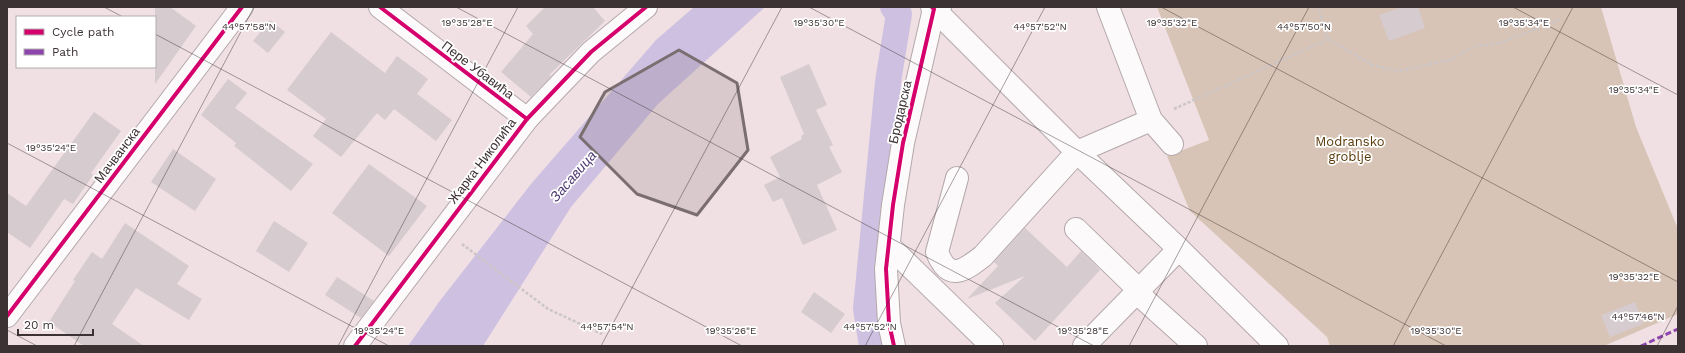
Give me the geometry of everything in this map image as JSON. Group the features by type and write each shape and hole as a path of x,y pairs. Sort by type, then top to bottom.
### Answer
{"street":[{"name":"Мачванска","path":"7,316 242,7"},
{"name":"Пере Убавића","path":"380,7 526,119"},
{"name":"Жарка Николића","path":"356,346 526,119 591,52 646,7"},
{"path":"1108,7 1150,120 1172,144"},
{"path":"936,8 1077,152 1180,248 1278,346"},
{"name":"Бродарска","path":"894,346 889,323 886,269 890,246 893,205 903,143 936,8"},
{"path":"957,178 937,252 944,265 958,272 965,269 983,256 1077,152 1150,120"},
{"path":"1076,229 1196,346"},
{"path":"890,246 992,346"},
{"path":"1084,346 1180,248"}],"path":[{"path":"1318,7 1328,39 1372,65 1399,71 1453,59 1474,46 1500,43 1561,19"},
{"path":"1150,120 1328,39"},
{"path":"472,251 548,309 602,334"}],"highlighted area":[{"path":"679,50 737,83 748,150 697,215 637,194 580,137 605,92"}],"green space":[{"name":"Modransko groblje","path":"1157,7 1601,7 1636,127 1678,229 1678,314 1604,346 1330,346 1327,337 1190,211 1167,156 1209,140"}],"water":[{"name":"Засавица","path":"694,7 765,7 658,104 571,207 483,346 408,346 439,302 531,184 656,40"}],"building":[{"path":"155,7 170,7 196,26 155,84 156,16"},
{"path":"545,7 593,7 605,21 549,75 551,76 531,97 501,72 533,34 526,26"},
{"path":"1402,7 1418,7 1425,28 1389,41 1379,15"},
{"path":"270,20 285,32 268,53 253,41"},
{"path":"331,32 385,73 397,56 428,79 417,94 452,120 436,141 394,109 385,120 377,113 341,157 313,136 326,119 287,90"},
{"path":"809,64 827,105 816,110 833,145 829,147 842,172 817,185 837,230 803,245 782,198 773,202 764,185 780,177 770,157 802,139 801,136 804,134 780,77"},
{"path":"228,79 247,93 235,108 313,164 291,191 234,146 236,143 201,115"},
{"path":"94,112 121,131 91,173 93,175 73,204 64,199 30,248 7,232 7,193 26,206"},
{"path":"173,149 216,179 195,211 151,182"},
{"path":"369,164 427,206 389,256 332,213"},
{"path":"274,221 308,243 289,272 256,251"},
{"path":"125,223 189,266 177,284 202,299 189,320 136,288 112,324 144,346 84,346 49,322 75,281 73,280 92,252 102,259"},
{"path":"1025,228 1067,267 1081,251 1100,270 1035,341 995,303 1025,276 967,299 998,266 994,262"},
{"path":"337,277 374,301 361,318 325,295"},
{"path":"814,292 845,314 831,333 801,312"},
{"path":"1635,302 1643,324 1610,337 1601,315"}],"waterway":[{"path":"872,346 866,309 888,82 899,14 893,7"}],"marked path":[{"path":"1641,346 1678,329"}],"cycle path":[{"path":"7,316 242,7"},
{"path":"380,7 527,119"},
{"path":"355,346 527,119 591,52 646,7"},
{"path":"894,346 889,323 886,269 893,205 903,143 934,9 932,7"}]}
